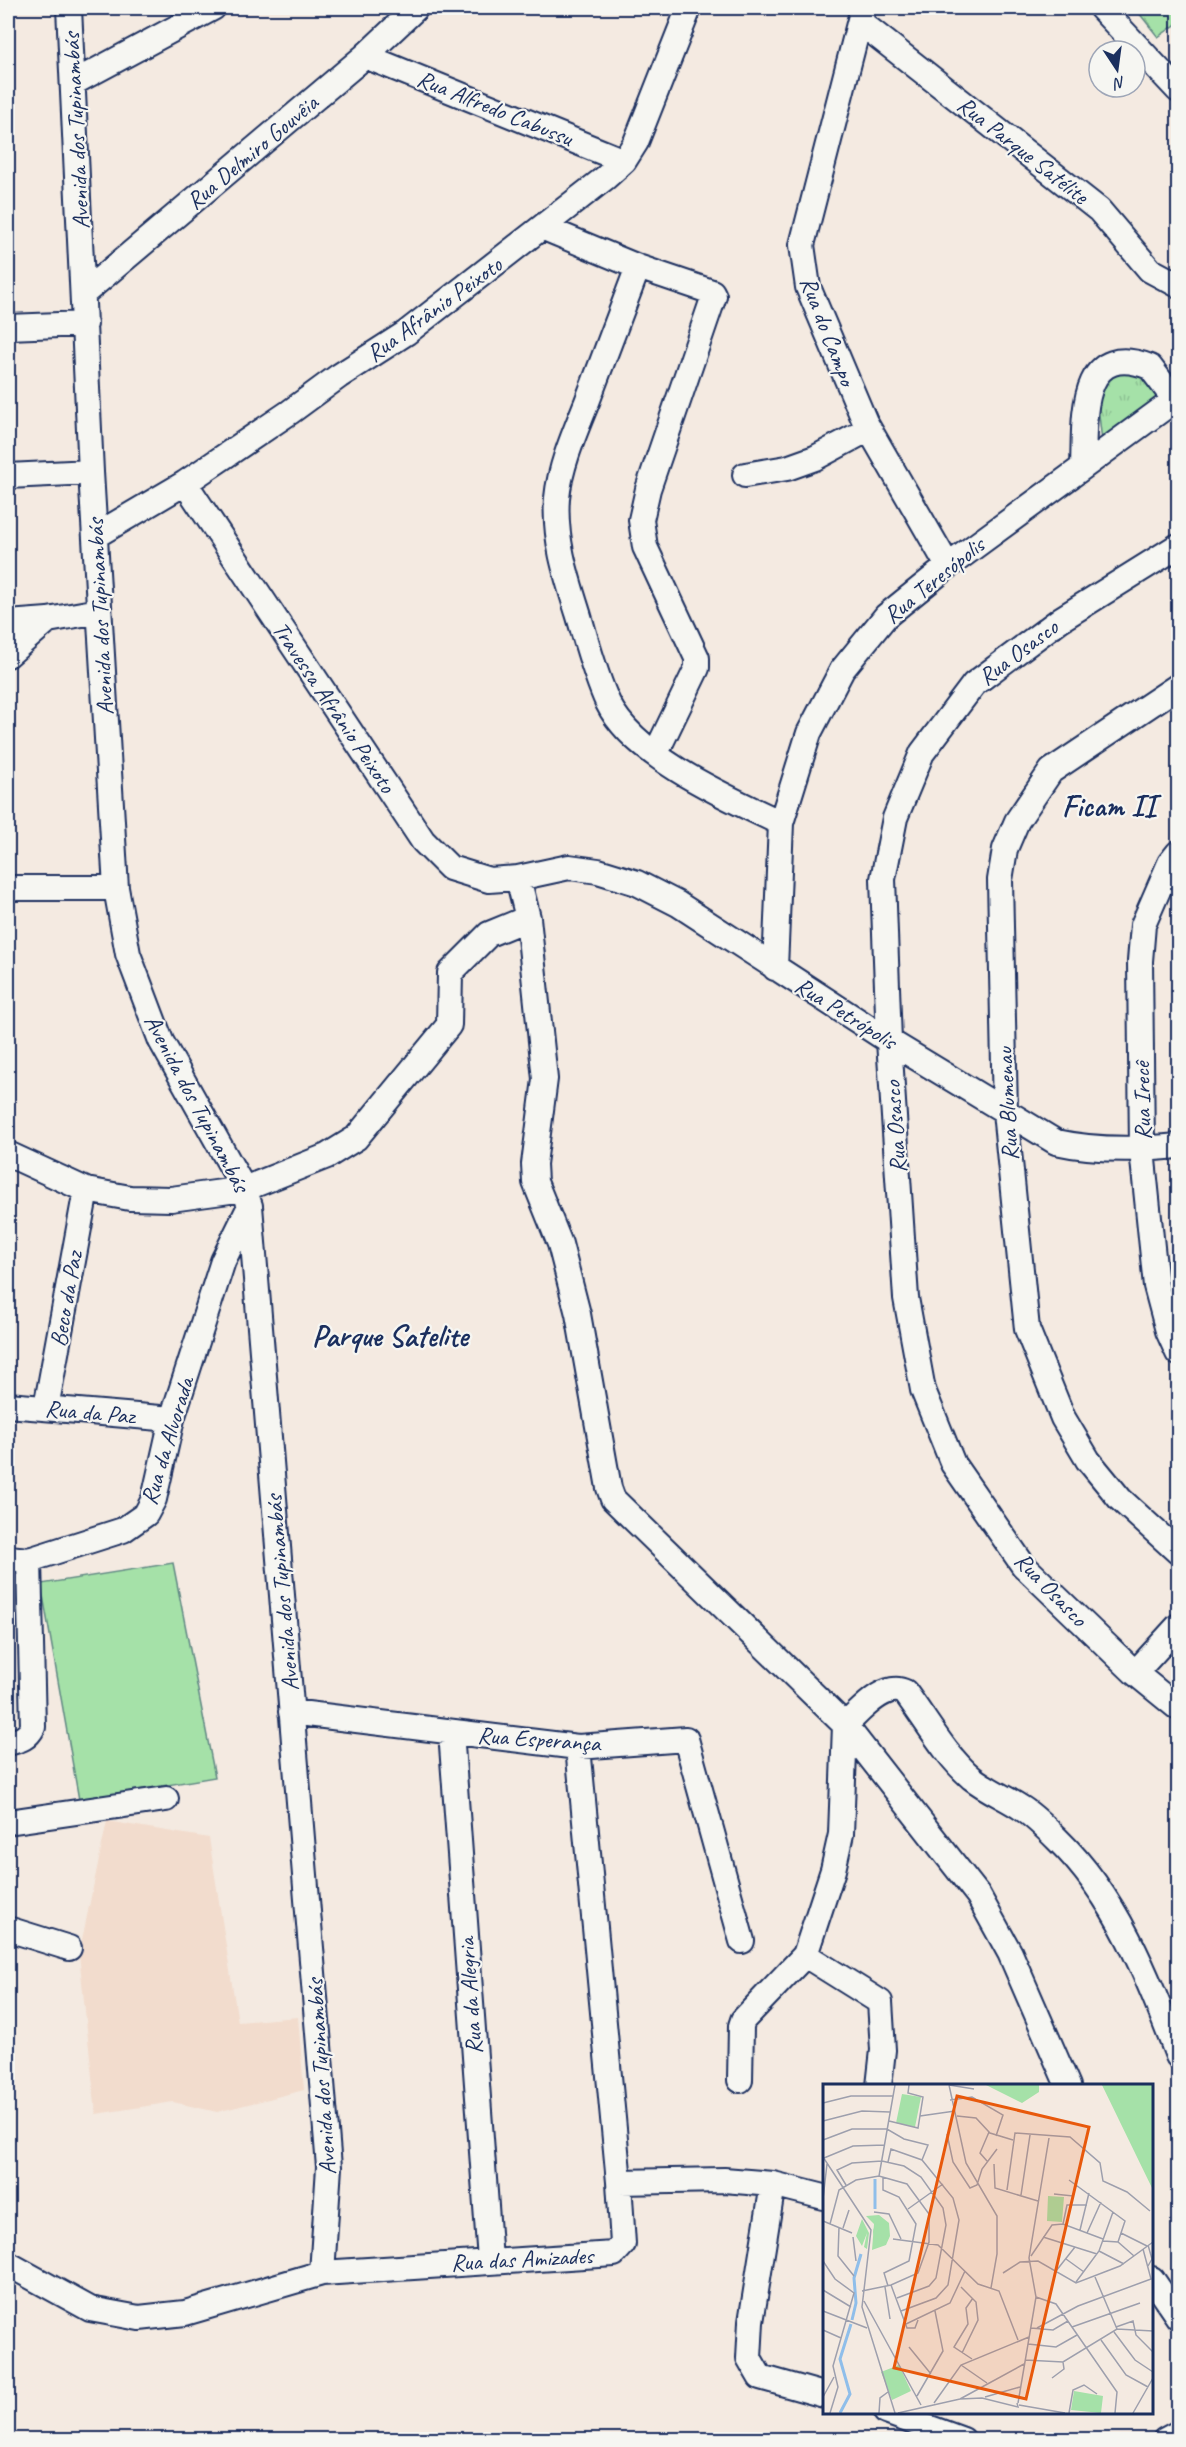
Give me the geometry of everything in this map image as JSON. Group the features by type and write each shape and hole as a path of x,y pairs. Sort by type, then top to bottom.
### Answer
{"street":[{"name":"Avenida dos Tupinambás","path":"69,8 91,472 116,888 128,954 160,1041 247,1197 253,1245 329,2167 322,2273"},
{"path":"73,83 213,8"},
{"name":"Rua Delmiro Gouvêia","path":"84,293 365,56 416,8"},
{"name":"Rua Afrânio Peixoto","path":"95,536 185,483 339,376 406,333 544,228 624,161 636,142 688,8"},
{"path":"1101,8 1179,90"},
{"name":"Rua Parque Satélite","path":"861,15 1099,210 1150,270 1179,285"},
{"name":"Rua do Campo","path":"861,15 802,245 808,287 869,429 948,566"},
{"name":"Rua Alfredo Cabussu","path":"365,56 624,161"},
{"path":"544,228 638,267 712,292 715,301 648,489 641,519 645,548 698,658 697,668 656,753"},
{"path":"638,267 570,445 557,496 557,539 585,636 609,704 623,726 656,753 705,787 780,823"},
{"path":"8,327 85,324"},
{"name":"Rua Teresópolis","path":"775,968 780,823 809,733 842,670 886,616 948,566 1083,466 1177,401 1150,367 1120,363 1101,371 1086,394 1083,466"},
{"path":"745,475 787,468 815,458 869,429"},
{"path":"8,476 91,472"},
{"name":"Travessa Afrânio Peixoto","path":"185,483 435,856 450,868 467,875 489,880 518,878"},
{"name":"Rua Osasco","path":"1179,546 1061,619 974,684 922,753 895,818 884,879 889,1041 906,1298 923,1390 953,1464 1023,1565 1136,1673 1179,1708"},
{"path":"8,622 48,620 99,611"},
{"path":"8,655 48,620"},
{"name":"Rua Blumenau","path":"1179,686 1051,771 1017,821 1005,849 1000,880 1005,1112 1027,1329 1063,1418 1088,1460 1120,1498 1179,1552"},
{"name":"Rua Irecê","path":"1179,853 1170,863 1143,925 1140,961 1142,1150 1156,1286 1168,1331 1179,1353"},
{"name":"Rua Petrópolis","path":"518,878 568,867 598,871 637,883 678,904 889,1041 1056,1142 1076,1146 1142,1150 1179,1146"},
{"path":"518,878 528,918 545,1079 534,1164 535,1182 560,1244 578,1314 609,1488 613,1499 845,1725 978,1895 1010,1953 1068,2084"},
{"path":"8,888 116,888"},
{"path":"8,1154 86,1190 130,1198 247,1197 327,1156 356,1138 449,1025 450,973 489,934 528,918"},
{"name":"Beco da Paz","path":"46,1408 86,1190"},
{"name":"Rua da Alvorada","path":"18,1559 123,1530 146,1514 154,1500 172,1419 223,1261 247,1197"},
{"path":"223,1261 253,1245"},
{"name":"Rua da Paz","path":"8,1405 172,1419"},
{"path":"8,1743 22,1740 29,1735 33,1727 18,1559"},
{"path":"1136,1673 1179,1626"},
{"path":"740,2080 743,2020 805,1955 833,1870 841,1834 845,1725 884,1691 900,1689 905,1692 956,1761 973,1778 1024,1809 1058,1840 1093,1880 1122,1926 1150,1984 1179,2056"},
{"name":"Rua Esperança","path":"291,1712 578,1747 686,1739 742,1941"},
{"name":"Rua da Alegria","path":"451,1732 489,2260"},
{"name":"Rua das Amizades","path":"8,2264 90,2309 139,2318 185,2313 322,2273 489,2260 614,2254 623,2244 619,2181 578,1747"},
{"path":"8,1822 166,1799"},
{"path":"8,1929 69,1948"},
{"path":"805,1955 880,2002 883,2050 879,2084"},
{"path":"619,2181 724,2180 773,2184 823,2196"},
{"path":"773,2184 752,2322 749,2358 760,2377 823,2394"},
{"path":"1153,2281 1178,2314"},
{"path":"892,2414 963,2439"},
{"path":"1165,2439 1179,2433"}],"shaded area":[{"path":"107,1821 209,1838 238,2022 298,2017 304,2090 217,2112 173,2102 96,2114 79,1954"}],"green space":[{"path":"1135,8 1178,8 1178,23 1158,37"},
{"path":"1129,366 1172,399 1103,451 1096,387"},
{"path":"173,1563 215,1777 79,1800 41,1584"}],"district":[{"name":"Ficam II","path":"1109,806"},
{"name":"Parque Satelite","path":"390,1336"}]}
